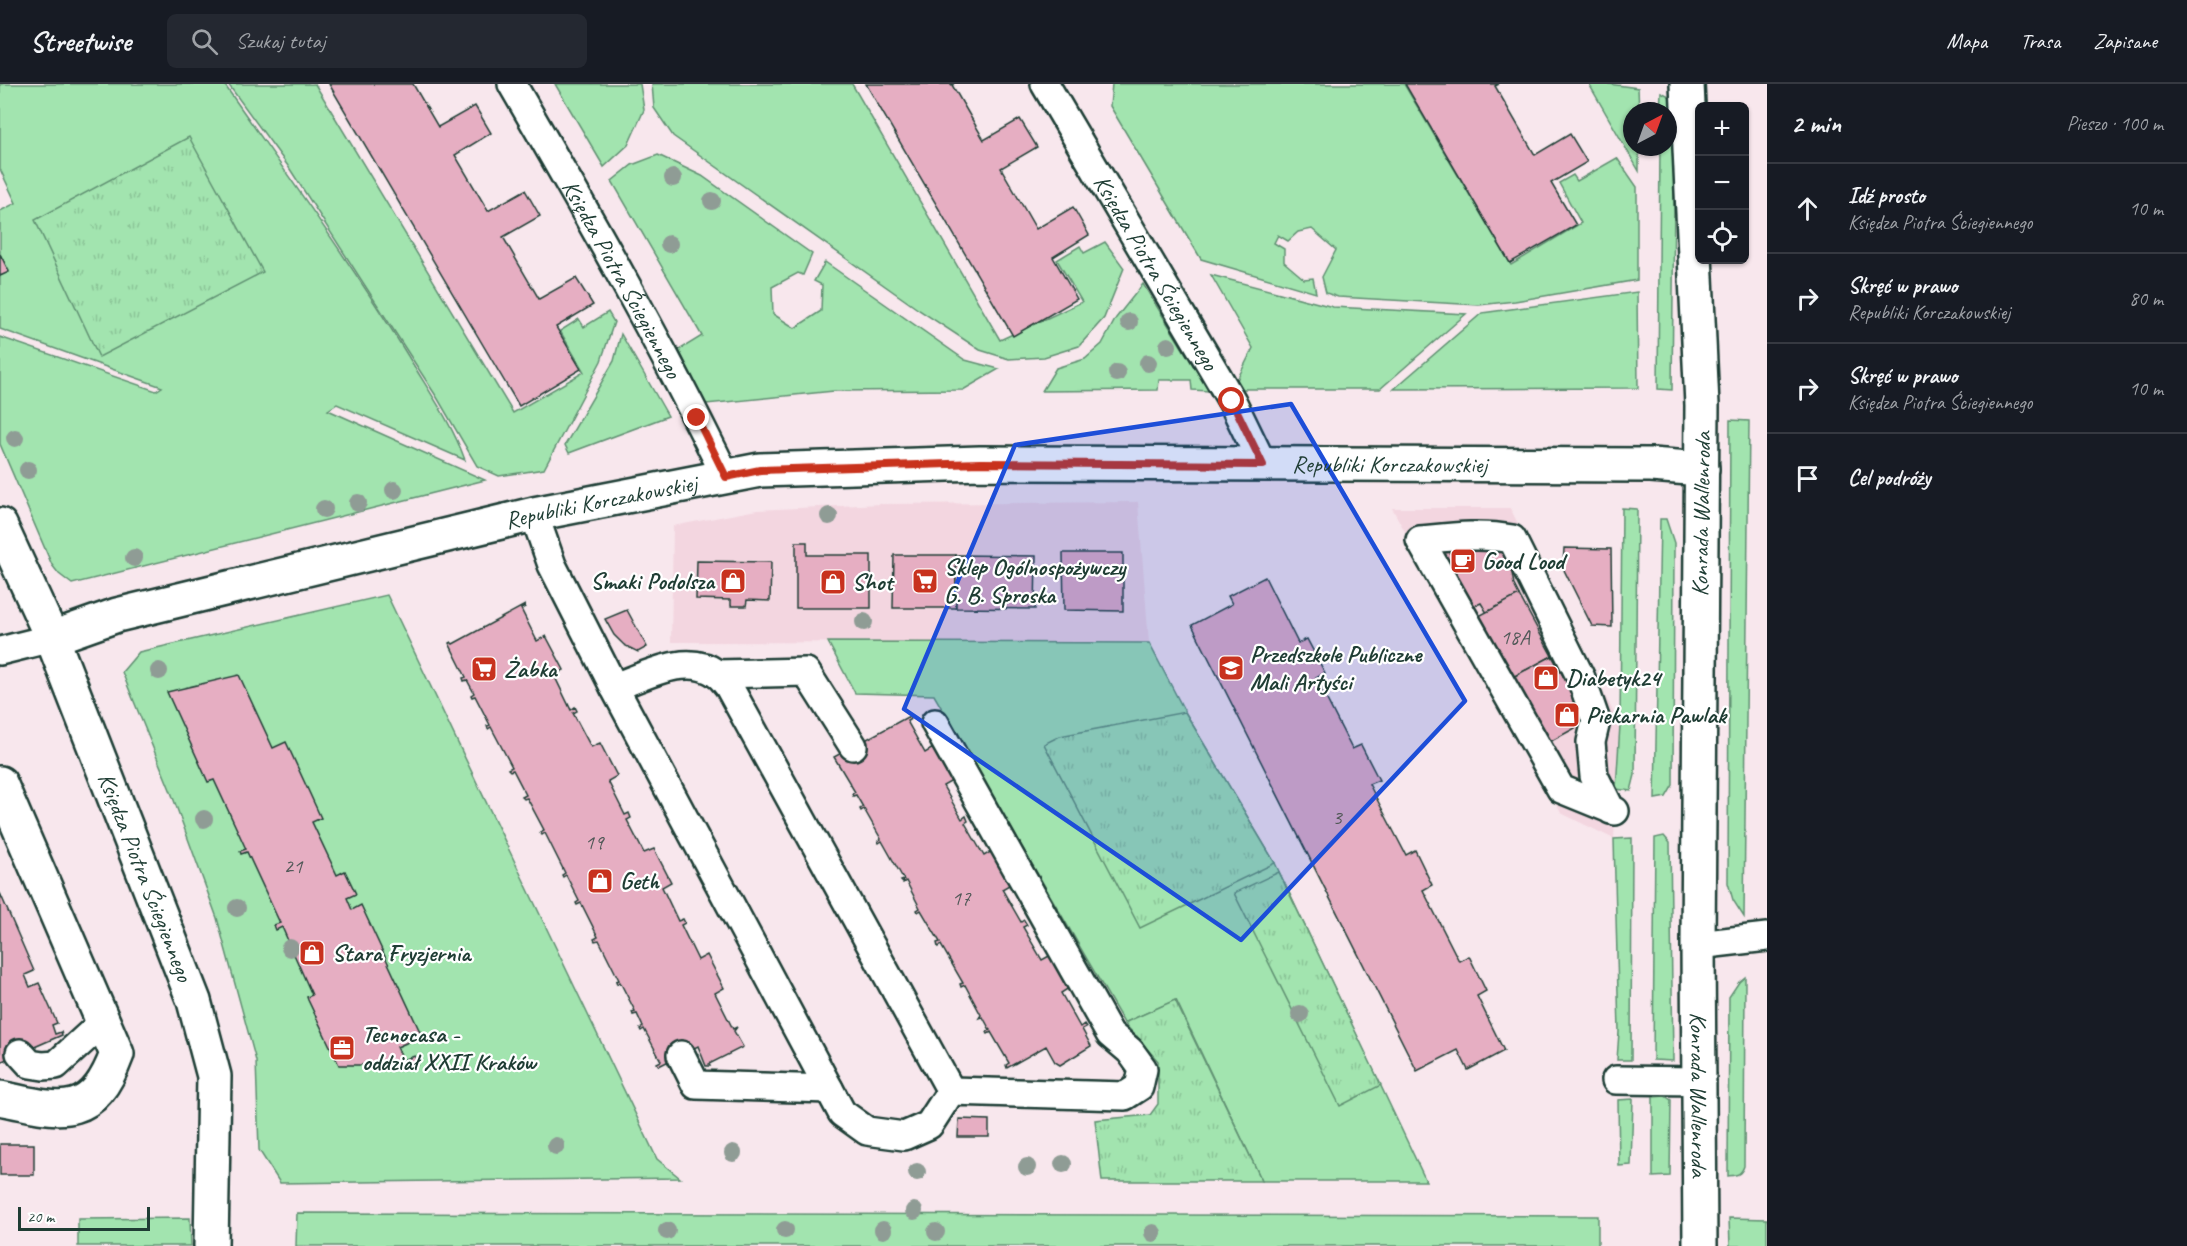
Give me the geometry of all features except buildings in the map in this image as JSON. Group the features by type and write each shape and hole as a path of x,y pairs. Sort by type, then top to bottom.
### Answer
{"street":[{"name":"Konrada Wallenroda","path":"1687,84 1702,405 1698,945 1700,1246"},
{"name":"Republiki Korczakowskiej","path":"52,638 117,615 534,513 760,470 980,463 1651,465 1702,469"},
{"name":"Księdza Piotra Ściegiennego","path":"0,525 52,638 194,1001 214,1076 211,1246"},
{"path":"0,783 117,1054 101,1088 88,1101 75,1107 0,1098"}],"lane":[{"name":"Księdza Piotra Ściegiennego","path":"512,84 598,236 697,418 726,477"},
{"name":"Księdza Piotra Ściegiennego","path":"1045,84 1232,401 1263,465"},
{"path":"534,513 552,565 614,687 842,1113 867,1131 904,1136 929,1125 951,1091"},
{"path":"1456,536 1495,536 1512,539 1581,678 1596,722 1591,742 1594,776 1613,811 1561,789 1420,540 1456,536"},
{"path":"0,651 52,638"},
{"path":"614,687 688,664 705,667 717,674 729,687 951,1091"},
{"path":"717,674 806,672 853,746"},
{"path":"935,723 1110,1034 1131,1051 1143,1069 1139,1087 1125,1096 951,1091"},
{"path":"1698,945 1767,937"},
{"path":"20,1053 30,1064 56,1065 102,1023"},
{"path":"681,1055 696,1085 829,1089"},
{"path":"1616,1080 1699,1081"}],"highlighted area":[{"path":"1291,404 1465,701 1241,940 904,709 1015,445"}],"shaded area":[{"path":"1138,502 1149,643 671,642 673,526 757,510 881,504"},
{"path":"1392,508 1510,508 1620,725 1614,839 1561,813"}],"green space":[{"path":"0,84 224,84 386,321 447,420 465,460 337,404 328,410 485,480 72,584 59,574 52,565 0,444 0,337 156,391 162,387 0,329 0,276 9,271 0,254 0,211 16,203 0,169"},
{"path":"228,84 315,84 513,413 584,372 560,331 579,319 584,327 608,312 614,322 601,361 544,469 499,476 477,466 438,399 288,166"},
{"path":"555,84 640,84 644,110 628,145 604,167"},
{"path":"652,84 852,84 1000,340 1082,302 1057,260 1080,246 1084,253 1105,242 1124,268 1104,318 1079,346 1044,357 1009,359 980,350 919,310 673,136 654,108"},
{"path":"1112,84 1404,84 1511,265 1581,223 1559,183 1573,175 1577,181 1617,158 1637,187 1637,280 1479,305 1338,297 1326,293 1322,277 1336,250 1312,229 1298,232 1288,241 1278,235 1274,243 1284,249 1284,262 1304,279 1313,278 1316,293 1201,259 1110,106"},
{"path":"1589,84 1638,88 1639,102 1623,102 1623,143"},
{"path":"1661,92 1675,99 1675,102 1660,102"},
{"path":"189,137 263,272 99,357 35,220"},
{"path":"658,155 702,176 812,254 803,275 798,273 772,287 773,314 795,328 821,311 822,285 814,281 825,262 965,360 999,369 963,390 834,391 706,404 679,350 702,336 612,181 632,165"},
{"path":"1630,156 1639,156 1639,171"},
{"path":"1660,156 1674,156 1672,390 1658,389"},
{"path":"1211,275 1333,307 1466,314 1380,389 1242,389 1237,380 1253,348"},
{"path":"1143,284 1209,391 1192,390 1191,380 1159,380 1158,390 1042,391 1056,368 1085,359 1102,344 1116,318"},
{"path":"1637,292 1638,388 1394,389 1482,313"},
{"path":"621,334 668,416 569,453 565,445 614,361"},
{"path":"1730,420 1749,421 1744,917 1733,900 1728,883"},
{"path":"1622,508 1637,509 1635,775 1631,791 1616,789 1620,725"},
{"path":"1660,519 1666,519 1674,543 1673,785 1666,797 1655,799"},
{"path":"387,595 657,1159 680,1178 280,1183 259,1150 256,1061 217,918 171,792 122,672 139,652"},
{"path":"828,642 1149,643 1185,712 1275,863 1426,1181 1262,1181 1176,1000 1124,1023 934,695 855,693"},
{"path":"1185,712 1275,863 1140,928 1044,744 1060,736"},
{"path":"1664,836 1670,843 1673,1061 1653,1060 1655,838"},
{"path":"1632,838 1631,1060 1617,1060 1619,1032 1614,839"},
{"path":"1279,872 1381,1085 1340,1106 1234,893"},
{"path":"1745,977 1744,1166 1738,1174 1728,1176 1729,997"},
{"path":"1175,1000 1262,1181 1102,1181 1095,1120 1150,1115 1158,1104 1158,1061 1124,1023"},
{"path":"1665,1096 1671,1100 1670,1176 1653,1177 1653,1097"},
{"path":"1633,1099 1631,1165 1619,1166 1618,1100"},
{"path":"297,1213 1598,1216 1598,1246 296,1246"},
{"path":"190,1218 191,1246 78,1246 78,1219"},
{"path":"1729,1218 1767,1219 1767,1246 1730,1246"}],"place":[{"name":"Good Lood","path":"1463,561"},
{"name":"Smaki Podolsza","path":"733,581"},
{"name":"Sklep Ogólnospożywczy G. B. Sproska","path":"925,581"},
{"name":"Shot","path":"833,582"},
{"name":"Przedszkole Publiczne Mali Artyści","path":"1231,668"},
{"name":"Żabka","path":"484,669"},
{"name":"Diabetyk24","path":"1546,678"},
{"name":"Piekarnia Pawlak","path":"1567,715"},
{"name":"Geth","path":"600,881"},
{"name":"Stara Fryzjernia","path":"312,953"},
{"name":"Tecnocasa - oddział XXII Kraków","path":"342,1048"}],"route":[{"path":"697,418 726,477 760,470 980,463 1263,465 1232,401"}]}
